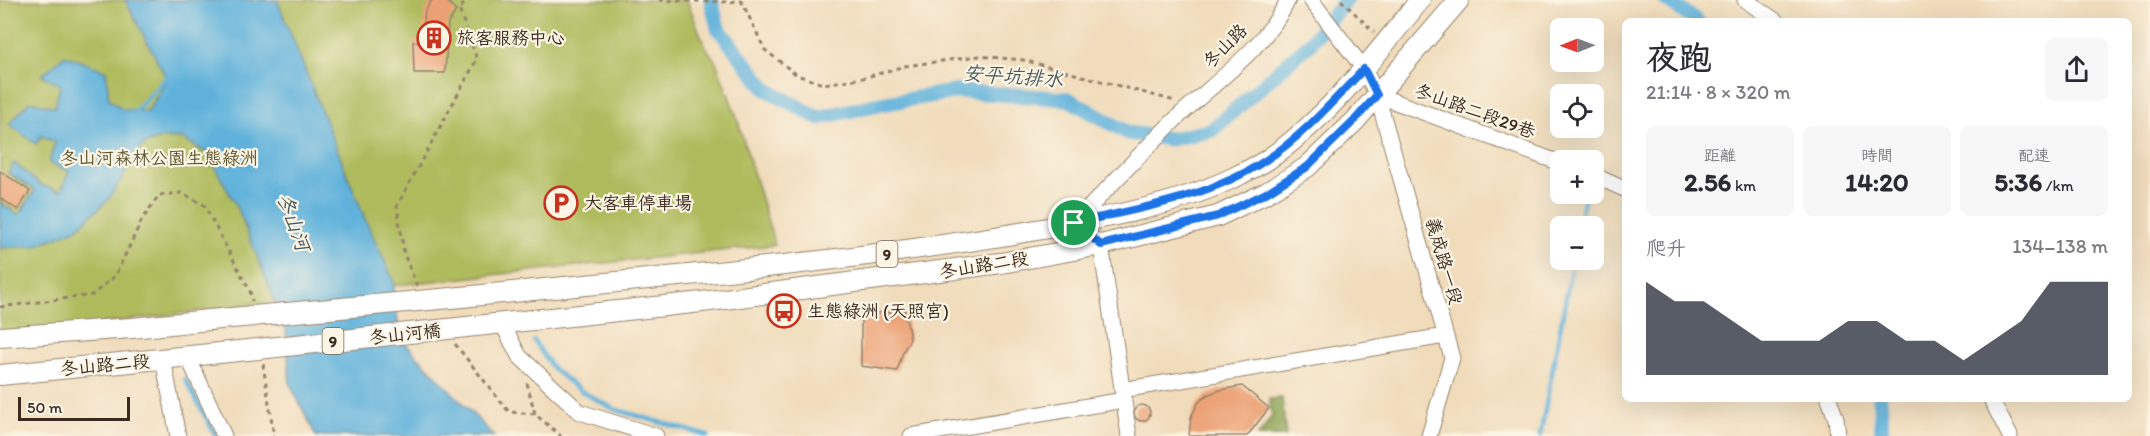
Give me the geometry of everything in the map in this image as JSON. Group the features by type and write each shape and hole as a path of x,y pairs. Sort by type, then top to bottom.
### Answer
{"main road":[{"name":"冬山路二段","path":"452,298 854,258 935,247 1074,223 1141,209 1208,190 1266,160 1322,115 1364,69 1420,0"},
{"name":"冬山路二段","path":"455,334 503,325 856,284 1001,263 1101,245 1218,216 1266,193 1307,167 1354,121 1459,0"},
{"name":"冬山河橋","path":"208,320 452,298"},
{"name":"冬山路二段","path":"0,337 208,320"},
{"name":"冬山河橋","path":"210,354 455,334"},
{"name":"冬山路二段","path":"0,375 210,354"}],"street":[{"name":"冬山路","path":"1074,223 1256,45 1281,14 1288,0"},
{"path":"1745,0 1772,18"},
{"path":"1315,5 1364,69 1377,95"},
{"name":"冬山路二段29巷","path":"1377,95 1550,159"},
{"name":"義成路一段","path":"1377,95 1452,358 1429,436"},
{"path":"1604,180 1622,188"},
{"path":"1074,223 1101,245 1129,436"},
{"path":"503,325 519,356 580,412 656,436"},
{"path":"910,436 1445,336"},
{"path":"188,357 224,436"},
{"path":"163,359 178,436"},
{"path":"1831,402 1838,436"},
{"path":"1993,402 2010,436"}],"path":[{"path":"422,293 415,284 404,254 397,206 477,59 459,9 468,0"},
{"path":"659,0 729,2 741,0 765,50 797,75 823,84 864,78 905,66 979,56 1023,60 1187,110"},
{"path":"1341,0 1367,25"},
{"path":"0,307 92,295 115,276 142,220 159,195 182,193 204,205 250,291 252,303"},
{"path":"455,334 509,412 535,414 561,436"},
{"path":"262,361 274,436"}],"green space":[{"name":"冬山河森林公園生態綠洲","path":"0,0 687,0 704,44 716,62 736,115 775,245 415,283 0,337"},
{"path":"1282,398 1286,436 1258,436 1272,416 1269,399"}],"water":[{"name":"冬山河","path":"125,0 277,0 365,219 393,279 400,338 494,436 316,436 290,384 286,329 238,209 207,153 183,139 163,138 143,145 109,199 76,229 35,246 0,248 0,202 19,215 35,190 8,173 14,163 41,185 61,191 69,171 49,163 55,142 41,136 36,144 9,124 30,101 55,107 60,85 42,75 65,55 106,71 109,99 122,109 148,112 167,79"}],"building":[{"name":"旅客服務中心","path":"432,0 446,0 456,11 448,23 445,73 414,73 413,41 421,42 425,11"},
{"path":"0,171 30,191 18,210 0,198"},
{"path":"905,311 910,339 897,371 861,366 861,314"},
{"path":"1242,386 1269,408 1247,436 1189,436 1191,417 1198,403 1207,395"},
{"path":"1139,405 1145,405 1150,413 1148,419 1139,421 1134,416 1134,410"}],"waterway":[{"name":"安平坑排水","path":"711,0 718,28 766,89 818,118 874,105 959,91 1068,99 1128,133 1171,139 1212,130 1310,43 1346,0"},
{"name":"安平坑排水","path":"1666,0 1693,18"},
{"path":"132,115 169,74"},
{"path":"1581,216 1583,204"},
{"path":"1540,436 1571,270"},
{"path":"534,341 553,369 581,391 614,409 708,436"},
{"path":"185,379 216,436"},
{"name":"安平坑排水","path":"1880,402 1882,436"}],"place":[{"name":"旅客服務中心","path":"434,38"},
{"name":"大客車停車場","path":"561,203"},
{"name":"生態綠洲 (天照宮)","path":"784,311"}],"route":[{"path":"1364,69 1377,95 1307,167 1266,193 1218,216 1101,245 1074,223 1141,209 1208,190 1266,160 1322,115 1364,69"}]}
